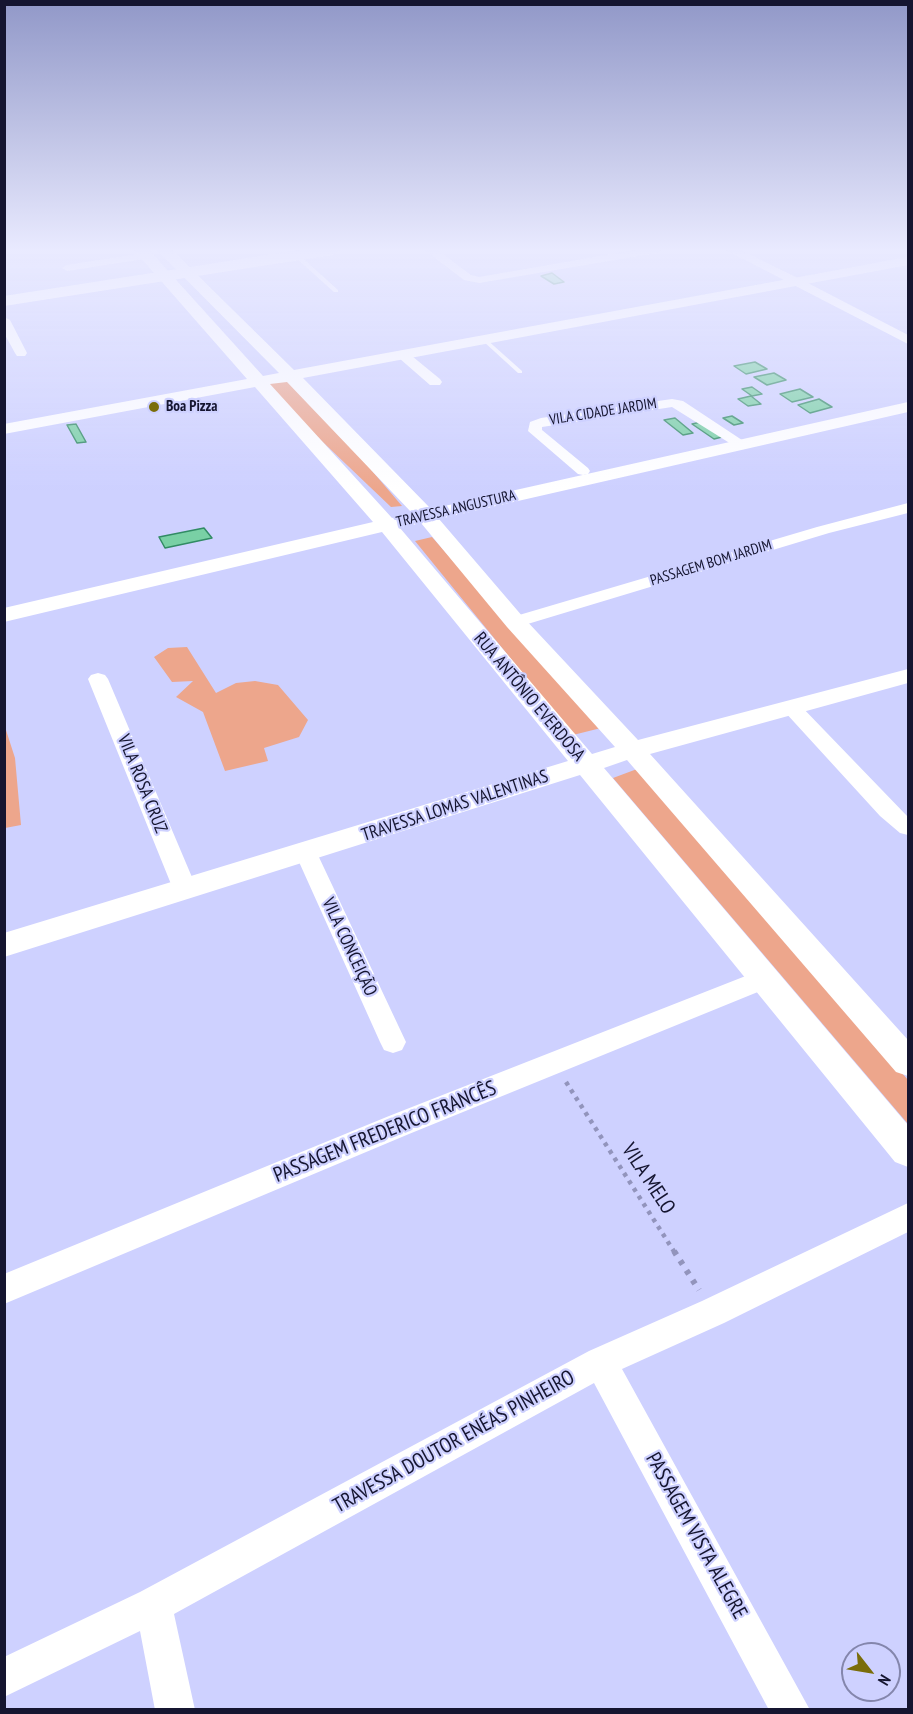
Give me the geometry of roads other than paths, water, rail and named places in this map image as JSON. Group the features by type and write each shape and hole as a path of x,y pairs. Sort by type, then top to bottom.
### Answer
{"street":[{"path":"9,330 21,353"},
{"name":"RUA ANTÔNIO EVERDOSA","path":"217,330 387,525 909,1151"},
{"name":"RUA ANTÔNIO EVERDOSA","path":"239,330 288,373 426,516 515,622 909,1062"},
{"path":"4,422 44,418 522,330"},
{"path":"288,373 404,355 527,330"},
{"path":"890,330 909,340"},
{"path":"404,355 435,382"},
{"name":"VILA CIDADE JARDIM","path":"587,475 535,431 535,425 541,422 672,403 678,404 741,444"},
{"name":"TRAVESSA ANGUSTURA","path":"4,615 426,516 587,475 741,444 909,406"},
{"path":"4,429 44,418"},
{"name":"PASSAGEM BOM JARDIM","path":"515,622 823,530 909,508"},
{"name":"TRAVESSA LOMAS VALENTINAS","path":"4,945 632,750 909,676"},
{"name":"VILA ROSA CRUZ","path":"98,679 185,889"},
{"path":"791,707 888,811 909,828"},
{"name":"VILA CONCEIÇÃO","path":"306,853 393,1042"},
{"name":"PASSAGEM FREDERICO FRANCÊS","path":"4,1289 399,1125 766,978"},
{"name":"TRAVESSA DOUTOR ENÉAS PINHEIRO","path":"4,1678 153,1605 600,1362 713,1312 909,1217"},
{"name":"PASSAGEM VISTA ALEGRE","path":"600,1362 791,1710"},
{"path":"153,1605 176,1710"}],"lane":[{"path":"485,340 520,372"}],"place":[{"name":"Boa Pizza","path":"154,407"}]}
